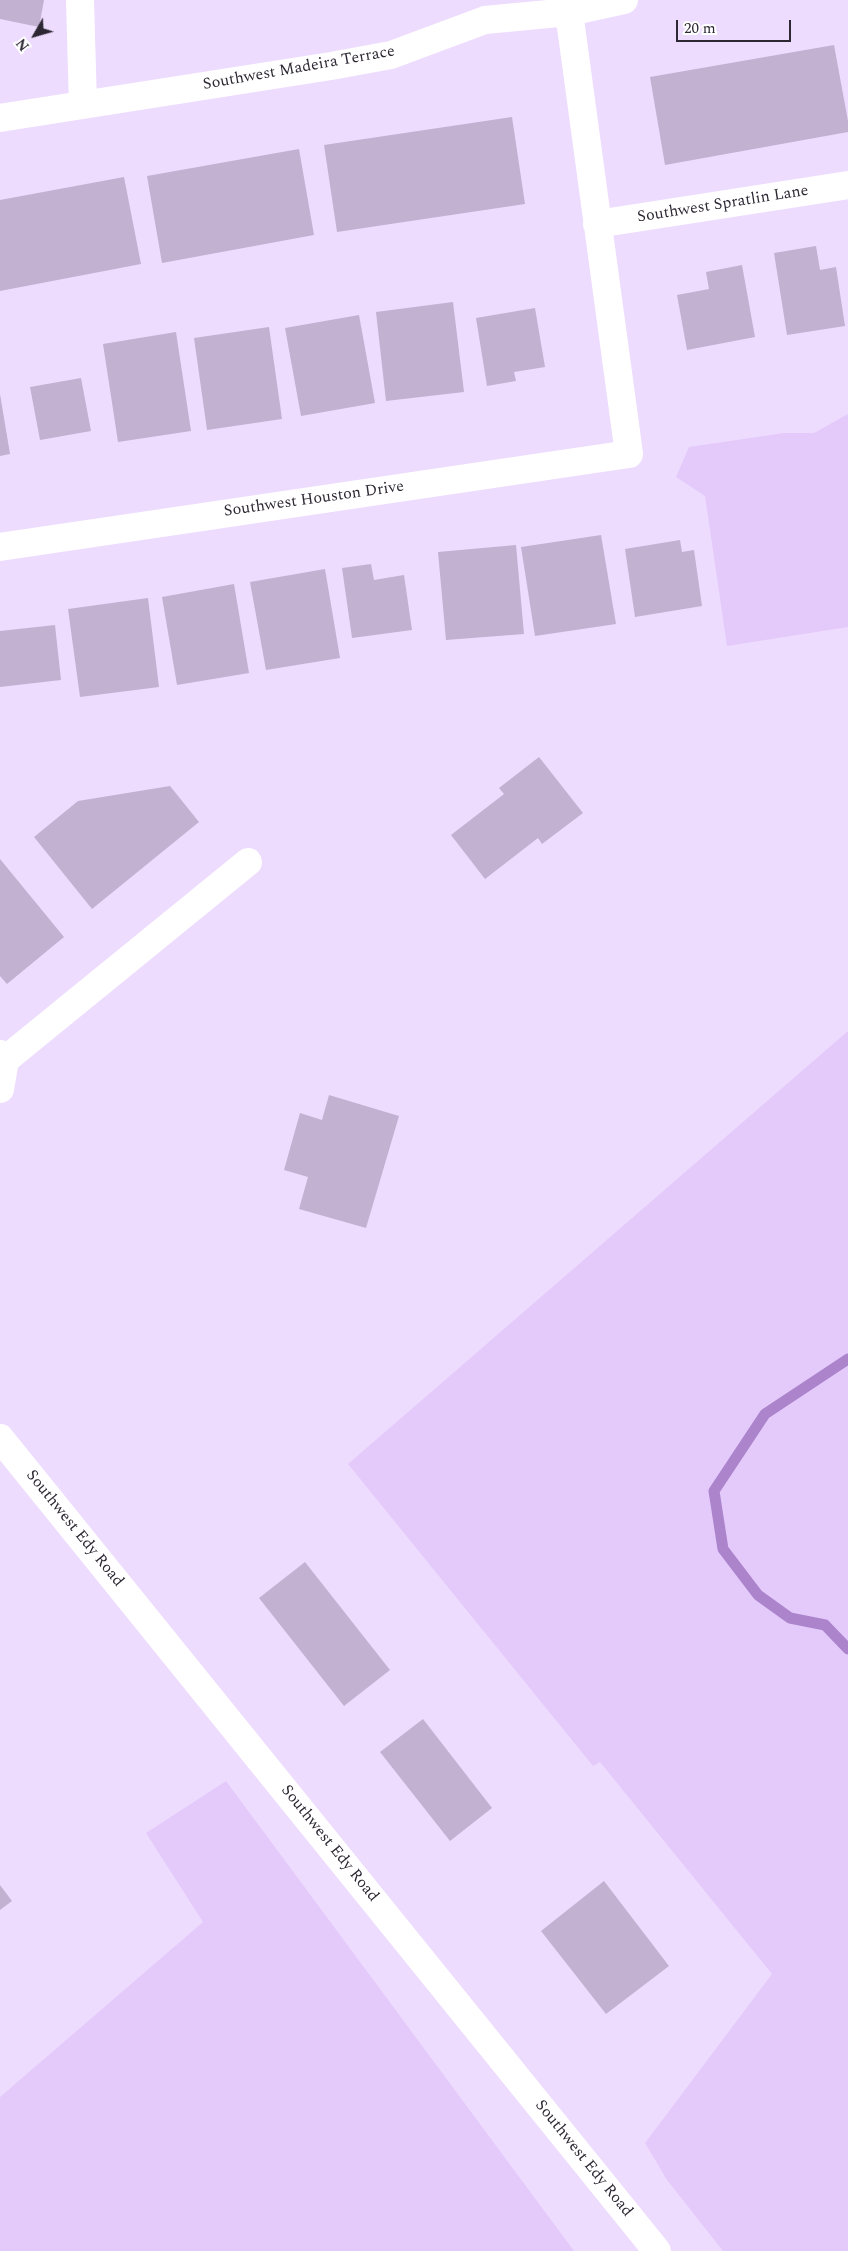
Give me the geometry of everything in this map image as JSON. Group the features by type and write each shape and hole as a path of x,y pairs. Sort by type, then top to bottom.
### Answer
{"street":[{"path":"80,0 83,105"},
{"name":"Southwest Madeira Terrace","path":"0,118 391,55 485,20 569,12 624,0"},
{"path":"569,12 597,224"},
{"name":"Southwest Spratlin Lane","path":"597,224 848,185"},
{"name":"Southwest Houston Drive","path":"0,547 629,454 597,224"},
{"path":"0,1089 3,1057 248,862"},
{"name":"Southwest Edy Road","path":"0,1438 657,2251"}],"shaded area":[{"path":"848,414 848,627 727,646 705,496 676,477 689,447 784,433 814,433"},
{"path":"848,1031 848,2251 723,2251 667,2180 645,2143 772,1974 600,1762 593,1766 348,1464"},
{"path":"226,1781 574,2251 0,2251 0,2097 203,1922 146,1833"}],"building":[{"path":"0,0 44,0 39,27 0,19"},
{"path":"834,45 848,121 848,132 665,165 650,77"},
{"path":"512,117 525,204 337,232 324,145"},
{"path":"299,149 314,235 162,263 147,176"},
{"path":"124,177 141,264 0,291 0,200"},
{"path":"816,246 820,270 836,267 845,326 787,335 774,253"},
{"path":"742,265 755,337 687,350 677,295 709,289 706,272"},
{"path":"453,302 464,392 386,401 376,312"},
{"path":"535,308 545,367 514,372 516,381 487,386 476,318"},
{"path":"359,315 375,403 301,416 285,328"},
{"path":"269,327 282,419 207,430 194,338"},
{"path":"176,332 191,431 118,442 103,344"},
{"path":"81,378 91,431 40,440 30,387"},
{"path":"0,394 10,454 0,456"},
{"path":"601,535 616,624 535,636 521,547"},
{"path":"680,540 682,552 694,550 702,606 635,617 625,549"},
{"path":"516,545 524,634 446,640 438,552"},
{"path":"371,564 374,580 404,575 412,630 352,638 342,568"},
{"path":"325,569 340,658 266,670 250,582"},
{"path":"234,584 249,673 177,685 162,597"},
{"path":"148,598 159,687 80,697 68,609"},
{"path":"55,625 61,680 0,687 0,631"},
{"path":"539,757 583,813 542,844 538,838 485,879 451,835 504,794 499,788"},
{"path":"170,786 199,822 92,909 34,837 78,801"},
{"path":"0,859 64,937 7,984 0,976"},
{"path":"329,1095 399,1116 366,1228 299,1209 308,1177 284,1170 300,1113 322,1120"},
{"path":"305,1562 390,1670 344,1706 259,1598"},
{"path":"423,1719 492,1808 450,1841 380,1752"},
{"path":"604,1881 669,1966 606,2014 541,1931"},
{"path":"0,1885 12,1901 0,1910"}],"waterway":[{"path":"848,1359 765,1414 714,1491 723,1549 758,1595 790,1618 825,1625 848,1649"}]}
